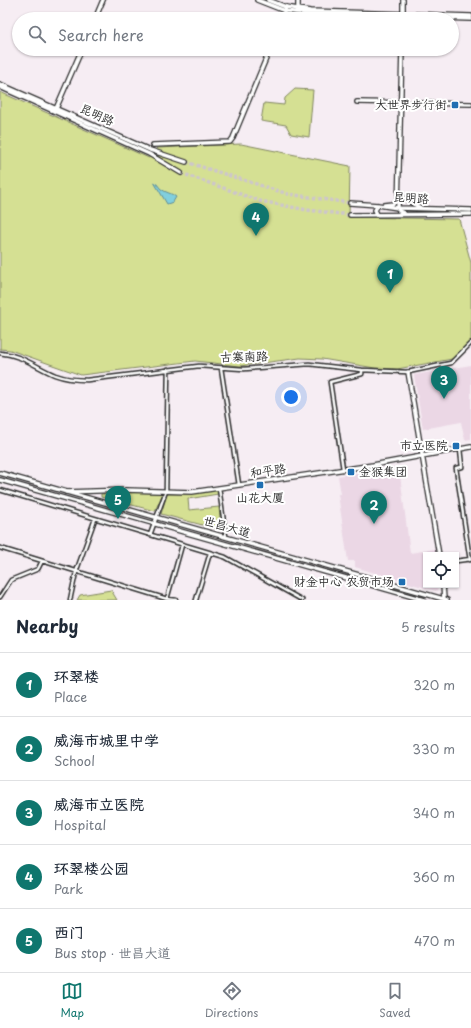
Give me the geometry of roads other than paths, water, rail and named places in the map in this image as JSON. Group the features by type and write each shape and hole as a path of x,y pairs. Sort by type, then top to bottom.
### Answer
{"main road":[{"path":"97,12 103,0"},
{"path":"258,0 285,9 300,12"},
{"path":"268,0 285,9 328,12"},
{"path":"298,0 298,10"},
{"path":"403,0 403,12"},
{"path":"459,18 471,18"},
{"path":"56,110 79,56"},
{"path":"153,144 230,142 267,56"},
{"path":"402,56 398,208 399,211 404,213"},
{"name":"昆明路","path":"0,84 149,154 181,173"},
{"name":"昆明路","path":"0,88 150,150 186,162"},
{"path":"357,102 471,104"},
{"path":"398,189 403,198 415,206 424,209"},
{"path":"376,214 375,210 378,205 393,204 398,198"},
{"name":"昆明路","path":"350,203 398,208 471,210"},
{"name":"昆明路","path":"350,215 404,213 471,214"},
{"path":"408,372 439,552"},
{"name":"和平路","path":"65,492 126,490 192,492 344,470 471,447"},
{"name":"世昌大道","path":"0,474 446,600"},
{"name":"世昌大道","path":"0,480 424,600"},
{"path":"444,588 446,600"}],"street":[{"name":"古寨南路","path":"0,353 16,355 55,375 71,380 121,376 199,366 244,369 309,364 362,370 408,372 451,363 471,343"},
{"path":"222,368 239,485"},
{"path":"150,535 155,517 166,491 168,369"},
{"path":"344,470 330,382 362,374 362,370"},
{"path":"459,561 470,560 456,468 462,467 460,449"},
{"path":"219,488 226,537"},
{"path":"0,490 225,557 302,600"},
{"path":"63,498 65,492"},
{"path":"70,600 76,572 95,519"},
{"path":"167,599 182,545"},
{"path":"0,548 167,599 176,600"},
{"path":"196,600 210,552"},
{"path":"0,596 12,580 38,569 42,561"}],"water":[{"path":"154,182 161,189 176,197 173,202 167,204"}],"tunnel":[{"path":"186,162 288,194 350,203"},
{"path":"181,173 260,201 307,210 350,215"}],"place":[{"name":"大世界步行街","path":"455,105"},
{"name":"环翠楼公园","path":"256,236"},
{"name":"环翠楼","path":"390,293"},
{"name":"威海市立医院","path":"444,399"},
{"name":"市立医院","path":"456,446"},
{"name":"金猴集团","path":"351,472"},
{"name":"山花大厦","path":"260,485"},
{"name":"西门","path":"118,519"},
{"name":"威海市城里中学","path":"374,524"},
{"name":"财金中心 农贸市场","path":"402,582"}]}
